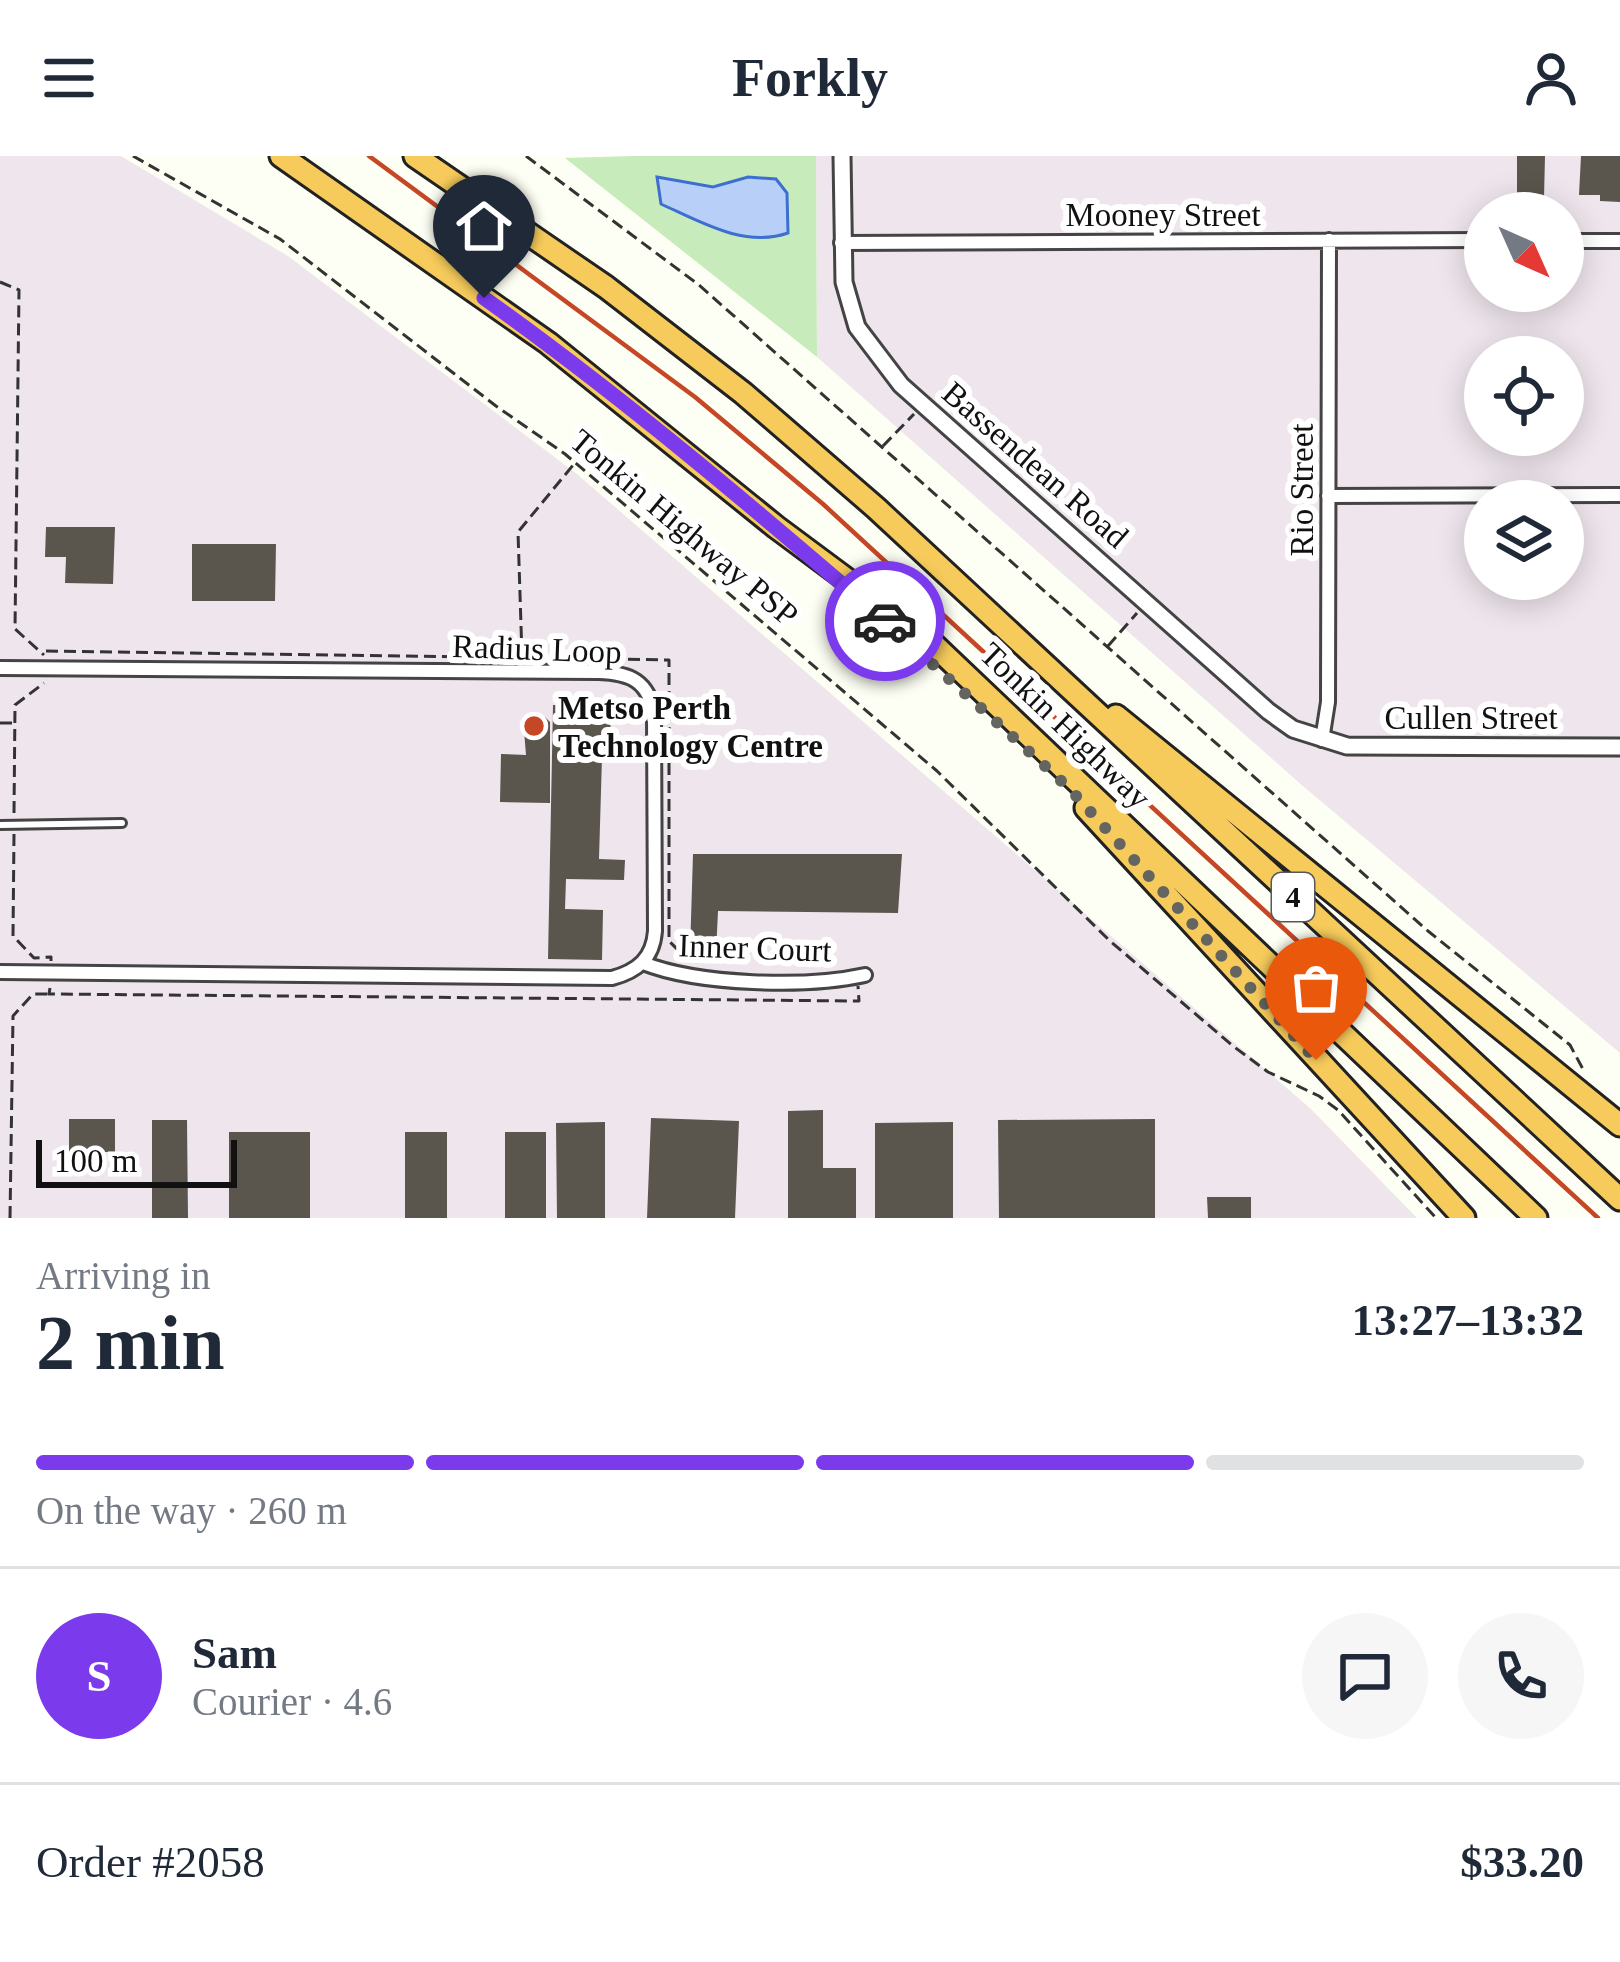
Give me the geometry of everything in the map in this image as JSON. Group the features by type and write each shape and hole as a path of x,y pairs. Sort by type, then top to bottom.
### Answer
{"highway":[{"name":"Tonkin Highway","path":"281,156 548,343 776,527 932,644 1535,1218"},
{"name":"Tonkin Highway","path":"415,156 606,286 876,508 1620,1199"},
{"path":"776,527 1068,787 1464,1218"},
{"path":"966,595 1620,1125"}],"street":[{"name":"Bassendean Road","path":"842,156 844,283 857,327 901,385 1268,711 1293,729 1322,740"},
{"name":"Rio Street","path":"1322,740 1328,702 1329,240"},
{"name":"Mooney Street","path":"842,243 1464,240"},
{"path":"1584,241 1620,241"},
{"path":"1328,496 1620,495"},
{"name":"Radius Loop","path":"0,668 599,672 636,679 649,693 654,715 655,931 644,963"},
{"name":"Cullen Street","path":"1322,740 1393,748 1620,747"},
{"path":"0,972 602,978 621,976 644,963"},
{"name":"Inner Court","path":"644,963 692,978 821,981 861,976"}],"lane":[{"path":"0,825 122,823"}],"path":[{"name":"Tonkin Highway PSP","path":"134,156 280,239 576,463 937,771 1110,940 1233,1046 1268,1072 1338,1110 1436,1218"},
{"path":"526,156 699,285 1428,931 1570,1045 1587,1083"},
{"path":"0,282 19,290 15,628 38,650 498,657"},
{"path":"882,448 923,405"},
{"path":"522,658 518,532 576,463"},
{"path":"1107,648 1147,601"},
{"path":"44,651 44,685 15,705 13,936 34,958 51,957 50,994"},
{"path":"606,659 670,660 669,940 681,953"},
{"path":"0,723 15,723"},
{"path":"10,1218 13,1016 33,994 860,1000 861,976"},
{"path":"0,1057 12,1057"}],"shaded area":[{"path":"0,156 121,156 288,256 577,474 1311,1109 1417,1218 0,1218"},
{"path":"816,156 1620,156 1620,1053 1304,787 817,357"}],"green space":[{"path":"816,156 817,357 565,158"}],"water":[{"path":"657,177 713,187 748,177 776,179 787,193 788,233 755,237 707,225 661,204"}],"building":[{"path":"1517,156 1545,156 1544,192 1517,192"},
{"path":"1581,156 1620,156 1620,202 1600,201 1600,195 1579,192"},
{"path":"46,527 115,527 113,584 65,583 66,557 45,557"},
{"path":"192,544 276,544 275,601 192,601"},
{"path":"553,705 609,707 613,760 602,757 599,859 625,860 624,880 566,879 565,909 603,910 602,960 548,959"},
{"path":"545,717 550,722 550,803 500,802 501,754 526,755 523,718"},
{"path":"693,854 902,854 898,913 718,911 716,953 690,952"},
{"path":"823,1110 823,1168 856,1168 856,1218 788,1218 788,1111"},
{"path":"651,1118 739,1121 735,1218 647,1218"},
{"path":"69,1119 115,1119 115,1152 69,1152"},
{"path":"1155,1119 1155,1218 999,1218 998,1120"},
{"path":"152,1120 187,1120 188,1218 152,1218"},
{"path":"605,1122 605,1218 557,1218 556,1123"},
{"path":"953,1122 953,1218 875,1218 875,1123"},
{"path":"229,1132 310,1132 310,1218 229,1218"},
{"path":"405,1132 447,1132 447,1218 405,1218"},
{"path":"505,1132 546,1132 546,1218 505,1218"},
{"path":"1207,1197 1251,1197 1251,1218 1208,1218"}],"railway":[{"path":"369,156 695,397 823,504 1598,1218"}],"way so far":[{"path":"885,621 1068,787 1316,1060"}],"place":[{"name":"Metso Perth Technology Centre","path":"534,726"}],"route":[{"path":"484,298 548,343 885,621"}]}
